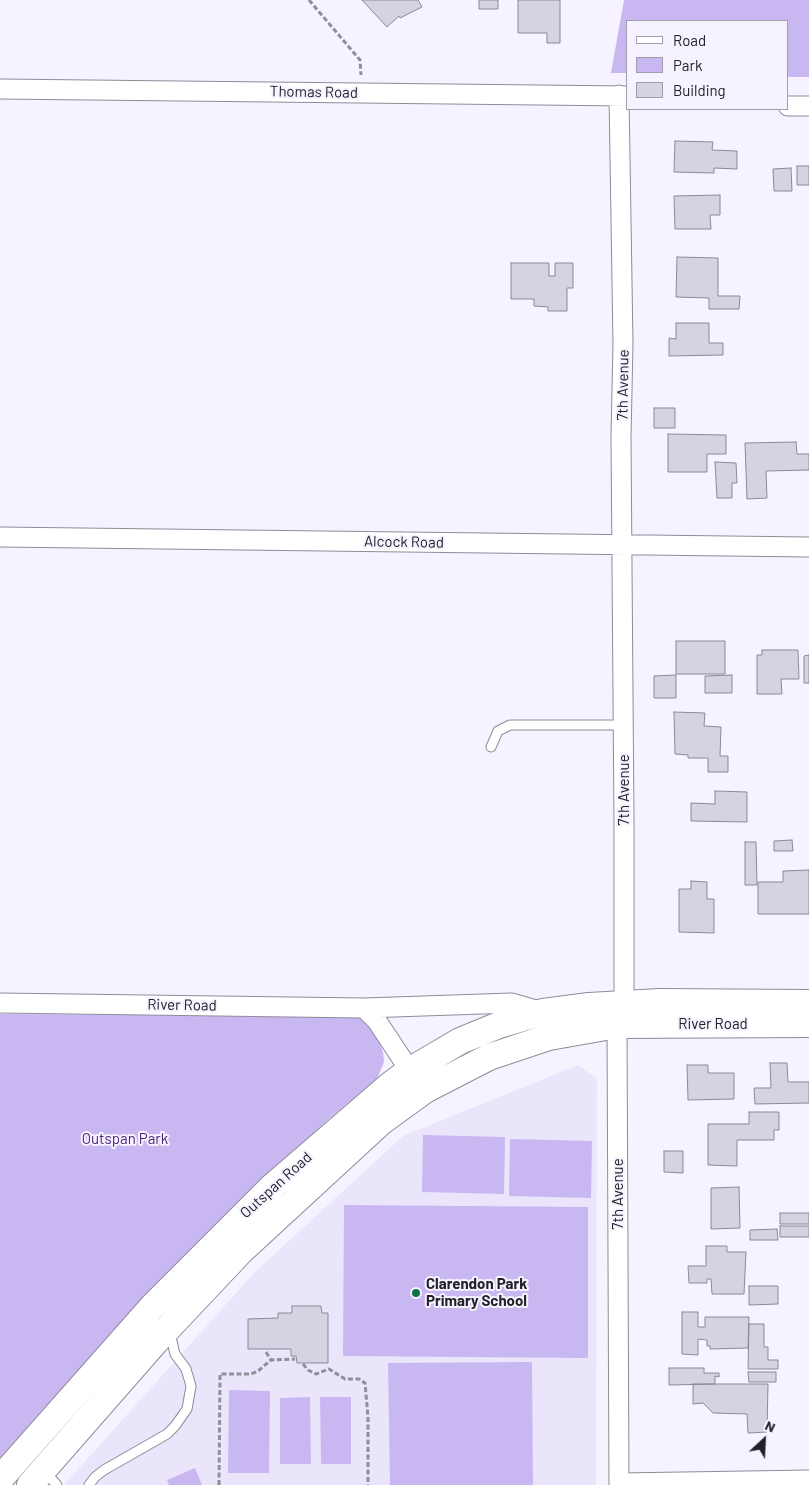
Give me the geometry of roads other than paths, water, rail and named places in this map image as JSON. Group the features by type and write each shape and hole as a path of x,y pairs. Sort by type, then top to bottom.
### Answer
{"main road":[{"name":"River Road","path":"621,1015 809,1002"},
{"name":"Outspan Road","path":"0,1479 186,1272 273,1186 417,1080 460,1041 499,1025 543,1012 621,1015"},
{"name":"River Road","path":"621,1015 809,1024"},
{"name":"Outspan Road","path":"43,1480 169,1327 240,1251 381,1122 417,1080 459,1070 529,1041 621,1015"}],"street":[{"name":"Thomas Road","path":"0,89 624,95"},
{"name":"7th Avenue","path":"620,1484 624,95"},
{"path":"789,106 809,106"},
{"name":"Alcock Road","path":"0,537 809,547"},
{"name":"River Road","path":"0,1003 364,1008 512,1004 543,1012"},
{"path":"364,1008 377,1022 417,1080"},
{"path":"620,1484 809,1480"}],"lane":[{"path":"491,747 498,731 510,725 623,725"},
{"path":"88,1485 104,1470 167,1434 187,1409 191,1386 186,1369 175,1354 169,1327"}],"place":[{"name":"Clarendon Park Primary School","path":"416,1293"}],"park label":[{"name":"Outspan Park","path":"125,1139"}]}
